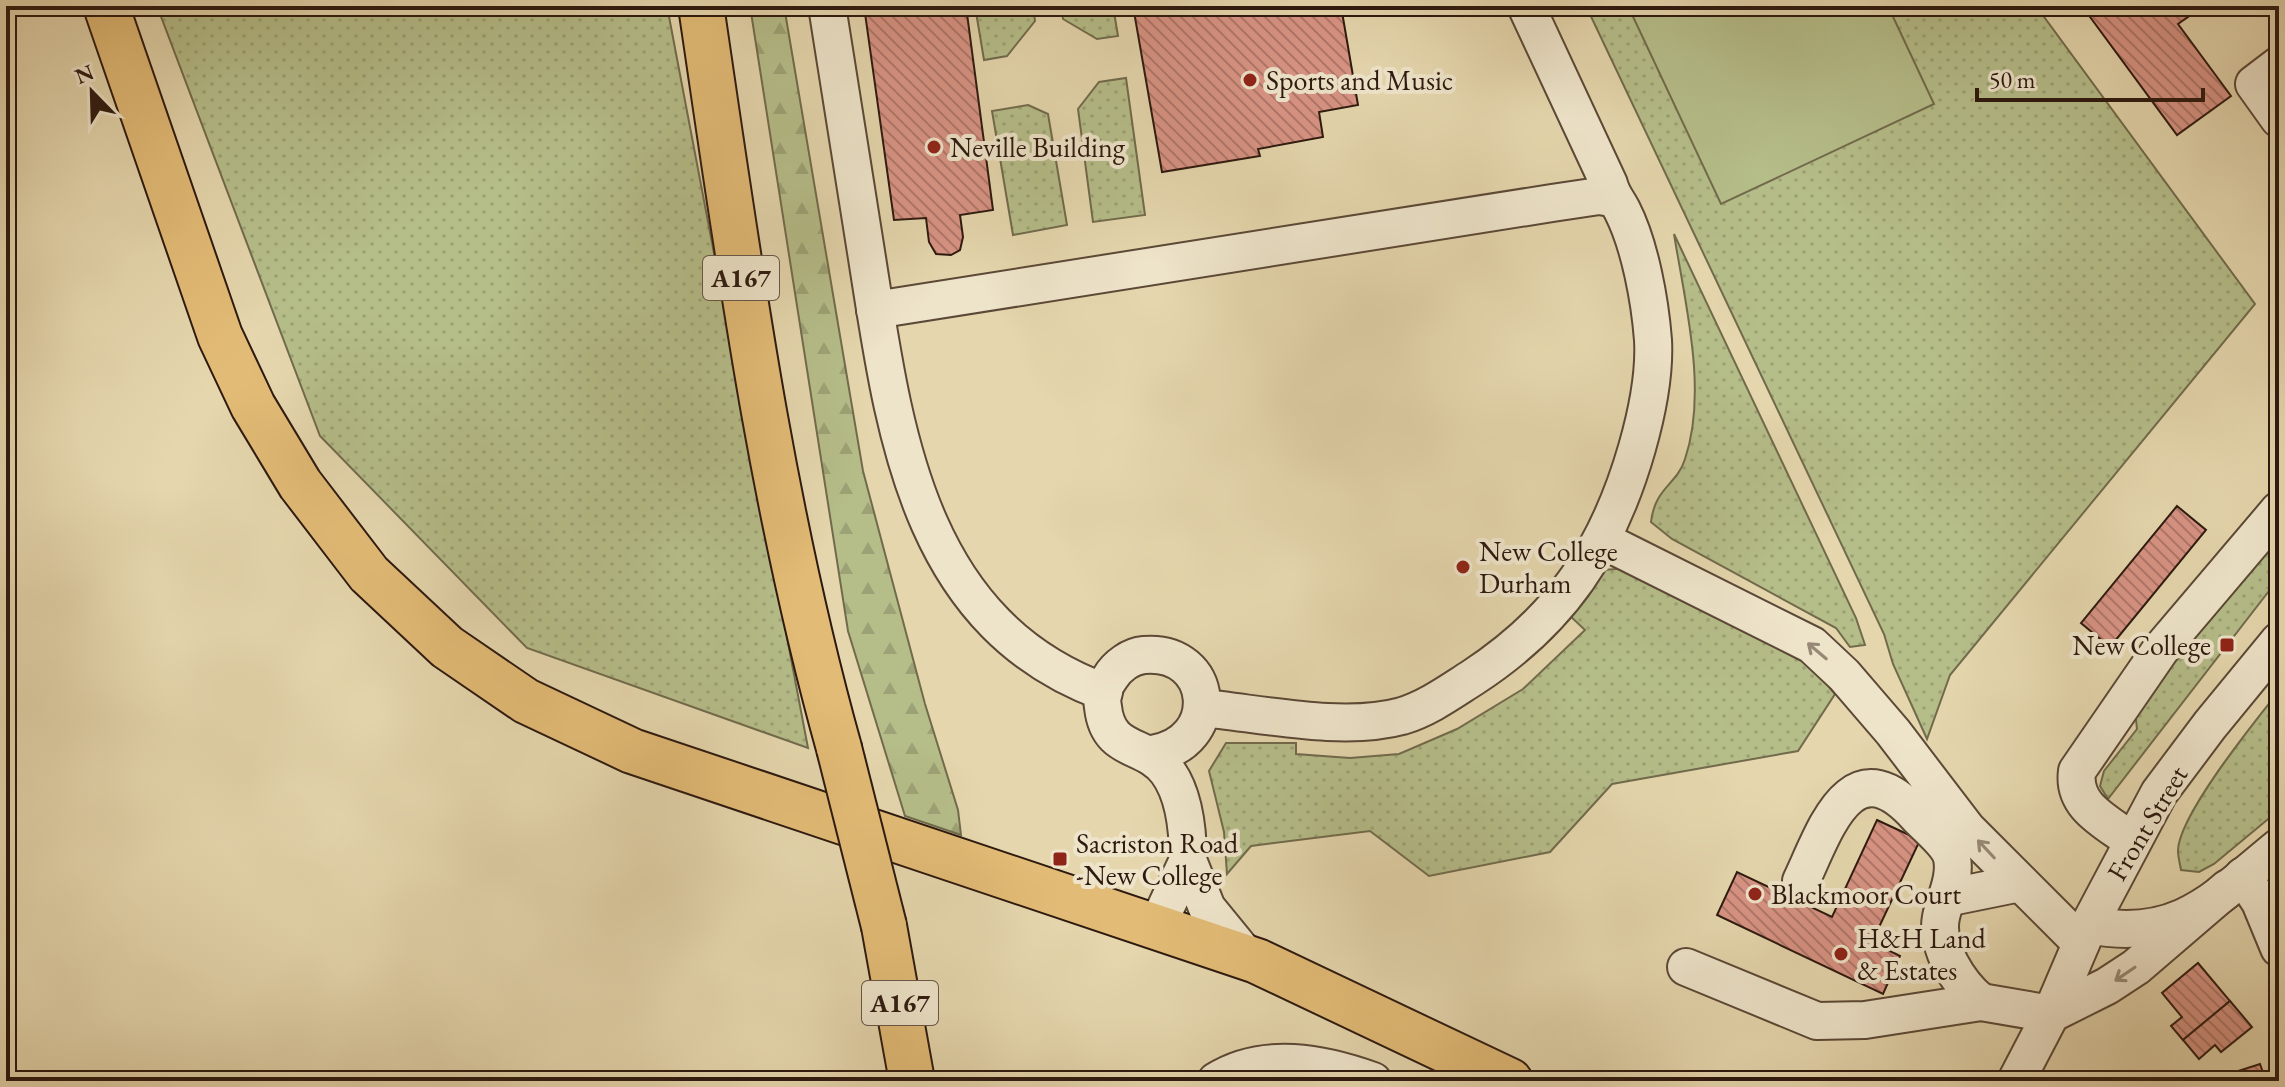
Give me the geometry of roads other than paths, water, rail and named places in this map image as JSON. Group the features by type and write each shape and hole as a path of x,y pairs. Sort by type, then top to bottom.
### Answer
{"main road":[{"path":"106,6 220,336 253,406 300,484 369,574 447,647 526,701 632,751 1247,957 1392,1022 1510,1081"},
{"name":"A167","path":"701,6 752,351 775,478 819,675 884,926 912,1081"}],"street":[{"path":"827,6 896,433 925,515 964,584 1007,634 1065,677 1104,692"},
{"path":"1203,708 1370,721 1426,706 1492,665 1558,606 1604,541 1626,487 1651,386 1653,342 1644,278 1622,209 1612,198 1609,184 1526,6"},
{"path":"2279,65 2254,84 2279,119"},
{"path":"875,310 1508,209 1599,196 1612,198"},
{"path":"2132,841 2081,802 2074,788 2077,771 2161,649 2279,510"},
{"path":"1604,541 1812,645 1854,686 1967,829 2020,883 2085,934 2161,927 2194,912 2236,882"},
{"name":"Front Street","path":"2016,1081 2048,1019 2085,934 2159,793 2279,641"},
{"path":"1156,654 1184,664 1195,677 1203,708 1196,730 1185,742 1168,752 1152,754 1134,751 1110,732 1104,718 1104,692 1110,677 1124,663 1138,656 1156,654"},
{"path":"1152,754 1169,774 1178,795 1188,835 1188,860 1207,908 1247,957"},
{"path":"1801,881 1836,806 1846,796 1858,791 1880,791 1906,803 1951,854 1953,870 1939,933 1943,948 1960,978 1981,1002"},
{"path":"1686,967 1817,1021 1865,1020 1981,1002 2048,1019 2107,986 2165,946 2279,847"},
{"path":"1157,926 1167,911 1188,860"},
{"path":"2236,882 2260,902 2279,948"},
{"path":"1946,898 2020,883"},
{"name":"Front Street","path":"2043,1081 2048,1019"},
{"path":"1216,1081 1245,1069 1289,1062 1317,1065 1373,1081"}],"place":[{"name":"Sports and Music","path":"1250,80"},
{"name":"Neville Building","path":"934,147"},
{"name":"New College Durham","path":"1463,567"},
{"name":"New College","path":"2227,645"},
{"name":"Sacriston Road -New College","path":"1060,859"},
{"name":"Blackmoor Court","path":"1755,894"},
{"name":"H&H Land & Estates","path":"1841,954"}]}
